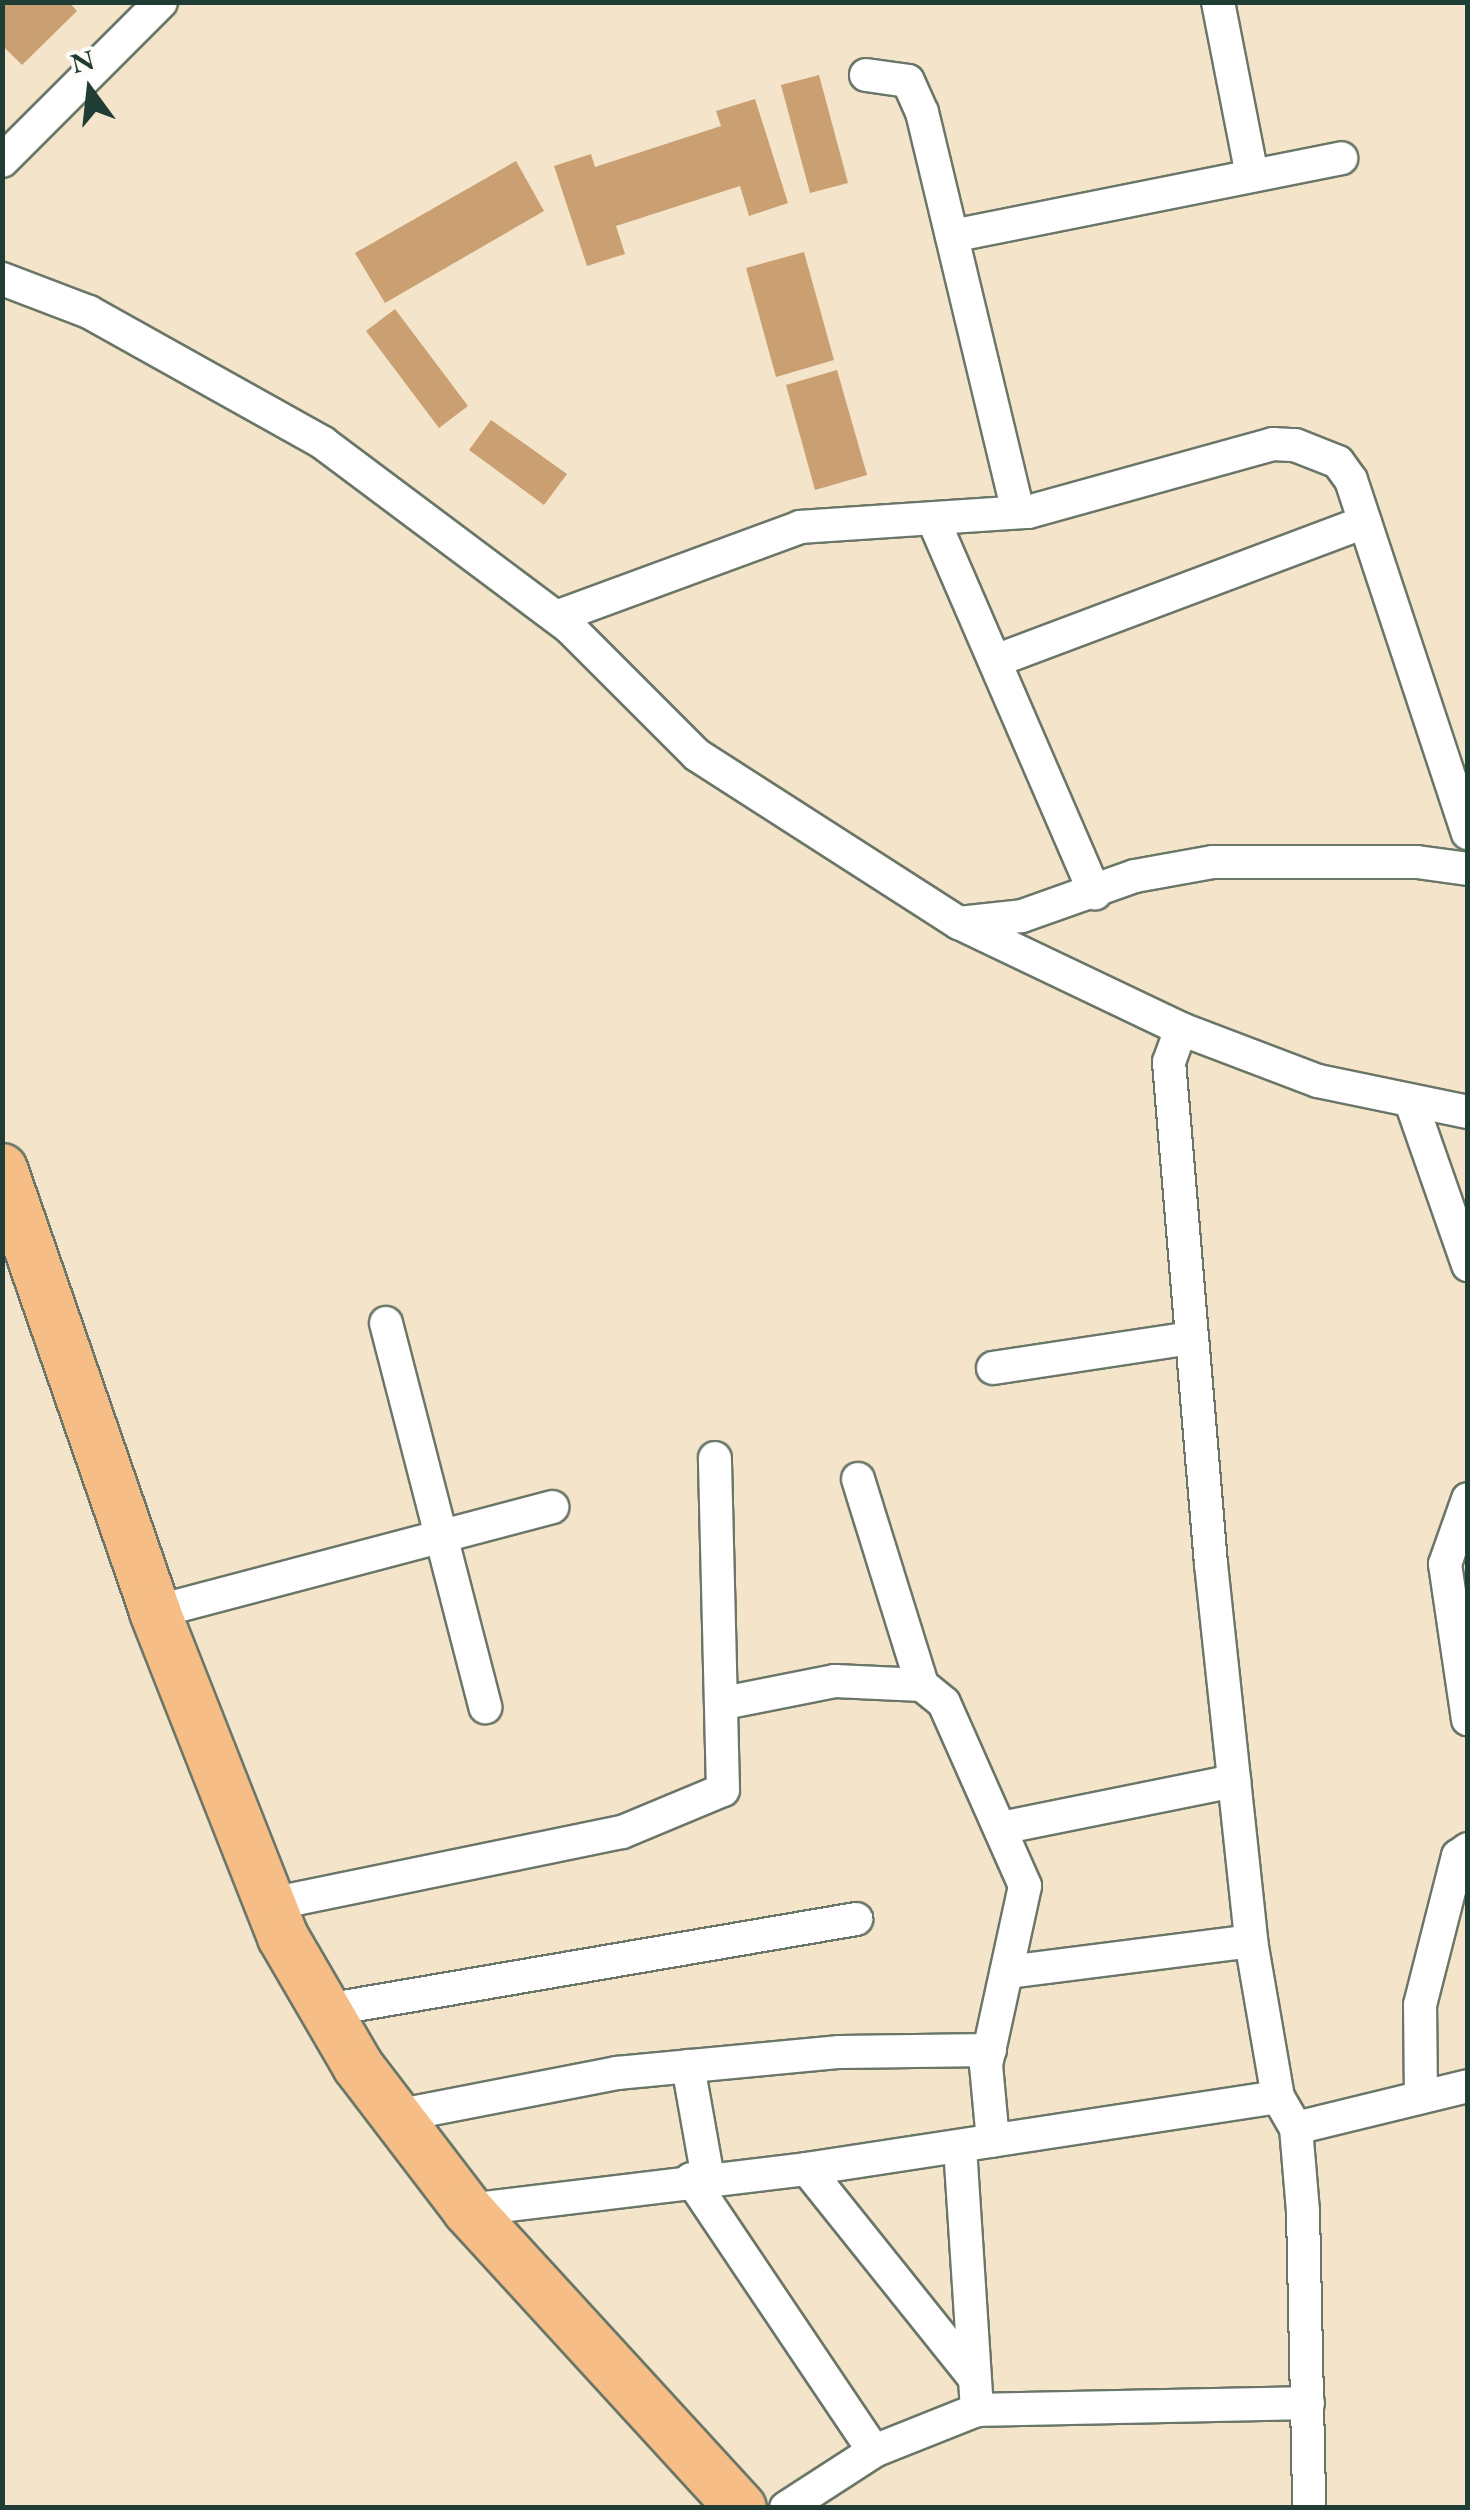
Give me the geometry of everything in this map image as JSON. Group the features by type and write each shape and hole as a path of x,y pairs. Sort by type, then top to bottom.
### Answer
{"main road":[{"path":"2,1168 155,1612 270,1904 326,2010 396,2116 468,2210 740,2508"}],"street":[{"path":"2,160 161,2"},
{"path":"1218,2 1252,176"},
{"path":"866,75 908,81 922,112 1018,512"},
{"path":"952,236 1341,158"},
{"path":"2,279 89,312 323,443 556,617 697,755 959,923 1181,1030 1318,1081 1468,1112"},
{"path":"556,617 800,526 1018,512 1284,443 1346,469 1468,834"},
{"path":"933,519 1095,893"},
{"path":"995,661 1365,522"},
{"path":"959,923 1022,916 1135,876 1213,862 1417,862 1468,869"},
{"path":"1181,1030 1170,1062 1234,1781 1252,1941 1278,2097 1296,2128 1310,2508"},
{"path":"1411,1102 1468,1265"},
{"path":"386,1324 485,1707"},
{"path":"993,1368 1192,1338"},
{"path":"270,1904 622,1832 724,1790 715,1458"},
{"path":"858,1480 922,1685 944,1703 1026,1886 990,2050 994,2141"},
{"path":"1468,1499 1444,1564 1468,1718"},
{"path":"155,1612 552,1507"},
{"path":"724,1703 835,1682 922,1685"},
{"path":"1002,1828 1234,1781"},
{"path":"1421,2097 1418,2020 1458,1856 1468,1849"},
{"path":"326,2010 856,1919"},
{"path":"1008,1972 1252,1941"},
{"path":"396,2116 602,2074 840,2052 990,2050"},
{"path":"688,2066 699,2179 874,2451"},
{"path":"1296,2128 1467,2087"},
{"path":"468,2210 699,2179 807,2170 1278,2097"},
{"path":"960,2147 971,2374 977,2410"},
{"path":"807,2170 971,2374"},
{"path":"786,2508 874,2451 977,2410 1308,2403"}],"building":[{"path":"2,2 69,2 77,11 22,65 2,45"},
{"path":"819,75 848,183 810,193 781,85"},
{"path":"755,99 788,203 749,216 740,186 616,226 625,254 587,266 554,166 591,154 595,167 721,126 716,111"},
{"path":"516,161 544,211 385,303 355,253"},
{"path":"804,252 834,360 776,377 746,268"},
{"path":"395,309 468,406 439,428 366,331"},
{"path":"837,370 867,475 815,490 786,385"},
{"path":"491,420 567,474 544,505 469,450"}]}
